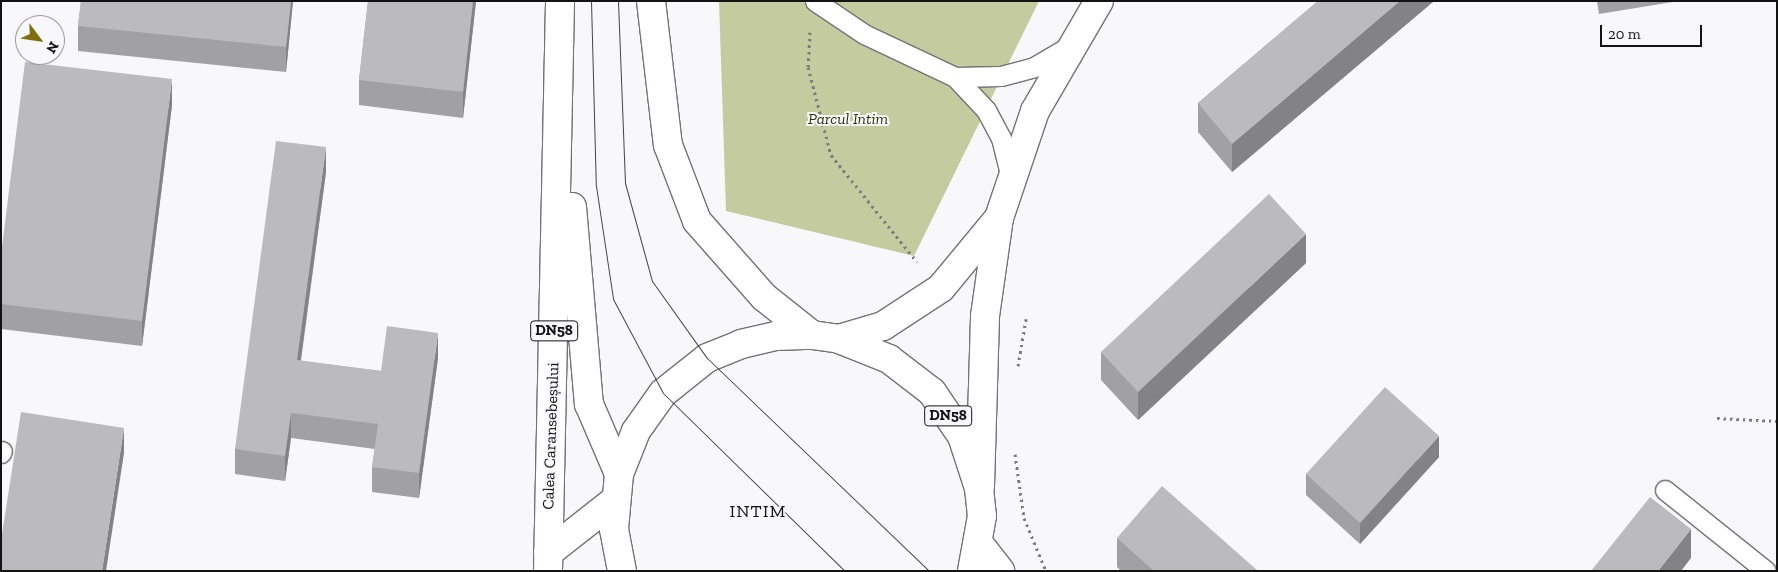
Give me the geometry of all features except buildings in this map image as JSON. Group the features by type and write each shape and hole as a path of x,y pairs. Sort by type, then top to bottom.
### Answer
{"main road":[{"name":"Calea Caransebeșului","path":"548,562 561,92 560,1"},
{"name":"DN58","path":"651,1 668,145 697,221 764,297 812,335 839,339 889,359 932,392 962,436 980,488 980,545 972,571"},
{"path":"980,488 985,316 999,218 1010,173 1035,111 1070,46 1099,1"},
{"name":"Calea Caransebeșului","path":"561,92 590,404 619,474"},
{"path":"839,339 882,326 941,288 999,218"},
{"path":"622,571 614,529 614,501 619,474 636,431 664,393 684,374 741,344 776,336 812,335"},
{"path":"548,562 614,501"},
{"path":"606,571 614,529"},
{"path":"980,545 1000,571"}],"lane":[{"path":"815,1 864,34 955,77 986,110 1001,138 1010,173"},
{"path":"955,77 1001,76 1034,67 1070,46"},
{"path":"1665,490 1766,571"}],"path":[{"path":"810,24 808,67 831,155 917,262"},
{"path":"1016,377 1026,318"},
{"path":"1717,418 1777,421"},
{"path":"1013,443 1024,518 1046,571"}],"green space":[{"name":"Parcul Intim","path":"719,1 1039,1 914,256 726,211"}],"tram line":[{"path":"591,1 596,186 613,299 663,393 845,571"},
{"path":"618,1 625,183 652,281 707,358 929,571"}],"district":[{"name":"INTIM","path":"758,511"}]}
